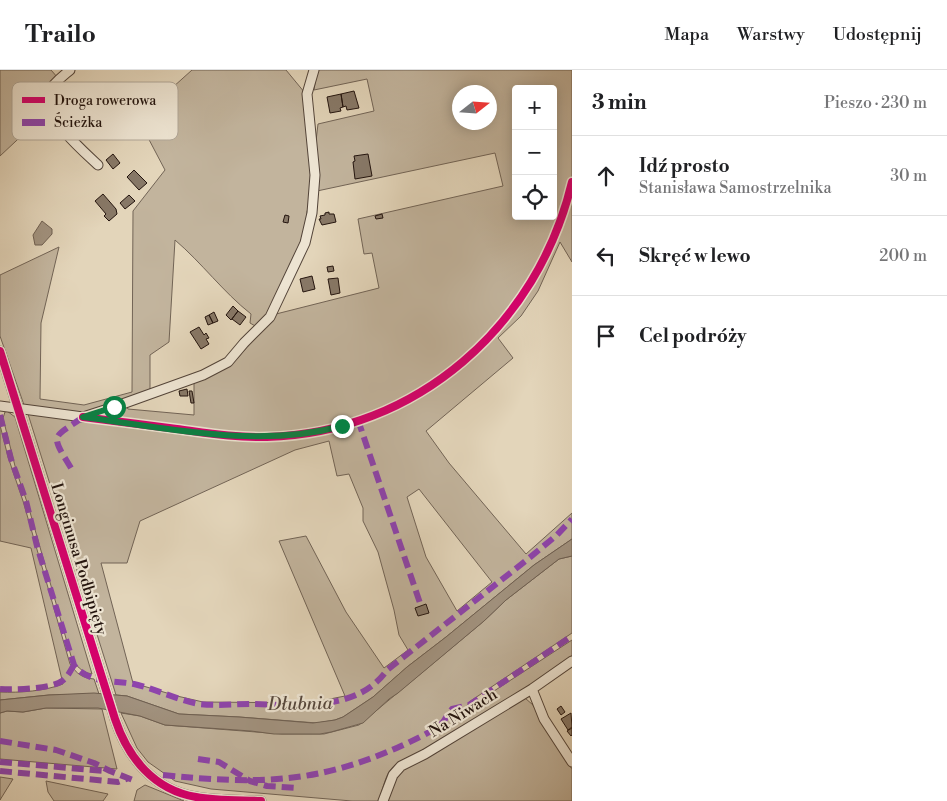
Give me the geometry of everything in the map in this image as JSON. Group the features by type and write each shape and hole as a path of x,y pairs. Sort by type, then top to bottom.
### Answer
{"street":[{"path":"57,82 70,70"},
{"path":"0,406 83,417 139,398 228,362 244,342 270,317 304,243 312,213 316,175 307,94 314,70"},
{"path":"75,140 98,164"},
{"name":"Longinusa Podbipięty","path":"0,351 115,719 128,750 143,770 157,781 189,796 210,799 261,801"},
{"name":"Na Niwach","path":"383,801 393,775 401,766 425,754 532,689 572,661"},
{"path":"532,689 544,719 572,762"}],"shaded area":[{"path":"0,70 51,70 58,78 54,82 12,82 12,140 17,140 0,156"},
{"path":"192,70 286,70 305,93 312,163 307,221 298,248 266,316 257,327 250,323 251,314 175,240 169,342 150,355 150,389 144,394 82,414 24,405 0,336 0,275 59,247 41,323 40,399 84,405 132,392 133,211 165,170 149,140 178,140 178,83"},
{"path":"317,70 572,70 572,262 560,242 538,291 521,316 498,338 513,358 426,431 449,463 526,554 572,513 572,539 534,565 407,667 373,697 343,717 335,720 317,723 179,714 127,696 116,695 28,414 85,420 126,406 128,409 194,415 194,381 235,361 276,314 379,288 372,253 364,254 358,219 503,186 495,153 317,191 316,141 318,124 374,111 367,79 314,90","holes":["329,441 337,476 349,474 363,508 363,521 378,552 399,635 408,650 384,668 346,612 306,536 279,541 345,696 310,703 203,702 133,683 101,563 127,563 140,521 295,450","419,489 492,582 457,611 426,557 407,497"]},
{"path":"42,221 52,229 52,234 42,245 35,245 33,235"},
{"path":"7,411 15,417 92,674 79,668 71,656 28,505 16,470 3,418"},
{"path":"0,425 70,664 80,675 94,679 99,694 49,695 0,700 0,692 32,691 63,684 31,548 0,541"},
{"path":"572,539 572,556 559,559 506,600 484,621 389,699 363,723 320,734 274,734 165,725 140,716 98,708 46,708 0,713 0,700 94,693 127,696 179,714 313,723 335,720 343,717 373,697 407,667 534,565"},
{"path":"572,556 572,633 469,702 465,710 572,640 572,656 526,688 415,755 393,766 379,801 352,801 211,789 175,781 148,762 137,748 121,713 140,716 165,725 282,734 324,734 359,725 484,621 506,600 559,559"},
{"path":"525,698 533,705 572,769 572,801 388,801 397,776 405,769"},
{"path":"46,708 102,709 117,769 0,759 0,713"},
{"path":"0,777 13,779 0,800"},
{"path":"46,781 108,794 103,801 54,801 48,792"},
{"path":"145,785 184,801 134,801 137,790"}],"building":[{"path":"354,91 359,108 347,110 346,106 343,107 341,94"},
{"path":"341,94 343,107 340,108 341,111 330,113 327,97"},
{"path":"113,154 120,163 113,169 106,160"},
{"path":"368,154 372,176 355,179 354,156"},
{"path":"134,170 147,183 139,190 127,177"},
{"path":"103,194 116,209 117,214 109,221 104,216 106,214 95,201"},
{"path":"129,195 135,201 125,209 120,203"},
{"path":"329,212 329,214 334,214 336,222 322,225 319,219 321,219 320,216"},
{"path":"382,214 383,218 376,219 375,216"},
{"path":"285,215 289,216 288,223 283,222"},
{"path":"333,266 334,271 328,272 327,267"},
{"path":"312,276 315,289 303,292 300,279"},
{"path":"338,278 340,293 331,295 328,279"},
{"path":"233,306 238,311 231,320 226,315"},
{"path":"238,311 246,317 240,325 232,319"},
{"path":"214,312 218,321 213,323 209,315"},
{"path":"209,315 213,323 208,325 205,317"},
{"path":"199,327 204,335 206,333 209,338 206,339 209,344 201,349 190,332"},
{"path":"187,389 188,396 180,396 179,391"},
{"path":"189,391 192,391 194,403 191,403"},
{"path":"426,604 429,613 418,616 415,608"},
{"path":"561,706 565,712 561,715 557,709"},
{"path":"462,710 465,718 454,721 452,713"},
{"path":"571,713 572,727 568,730 561,719"},
{"path":"572,728 572,735 571,736 567,731"}],"marked path":[{"path":"0,415 11,459 26,501 37,546 74,665 80,671 94,678 134,684 199,704 307,705 326,703 360,693 375,684 387,670 528,559 557,535 572,519"},
{"path":"71,468 59,448 58,437 60,433 83,417"},
{"path":"358,420 421,606"},
{"path":"163,775 226,780 284,779 312,775 370,759 430,732 443,722 452,709 469,705 572,636"},
{"path":"0,689 32,688 57,684 66,678 74,665"},
{"path":"0,741 56,750 94,763 133,780"},
{"path":"198,759 219,762 250,781 267,786 297,788"},
{"path":"0,762 105,771"},
{"path":"0,771 118,782 129,778"}],"cycle path":[{"path":"83,417 222,435 267,437 322,431 373,416 420,392 463,362 500,324 531,282 555,234 572,182"},
{"path":"0,351 115,719 127,747 135,759 155,780 181,793 212,799 261,801"}],"route":[{"path":"114,407 83,417 245,437 298,434 342,426"}],"water label":[{"name":"Dłubnia","path":"300,704"}]}
